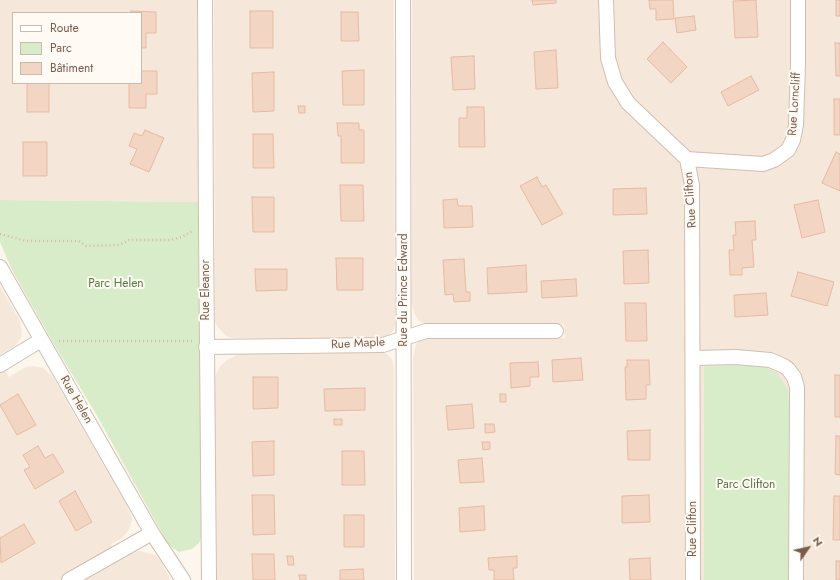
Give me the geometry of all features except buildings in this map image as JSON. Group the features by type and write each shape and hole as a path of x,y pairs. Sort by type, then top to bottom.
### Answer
{"street":[{"name":"Rue Eleanor","path":"205,0 202,344 209,580"},
{"name":"Rue du Prince Edward","path":"403,0 404,580"},
{"name":"Rue Clifton","path":"606,0 608,58 618,90 628,103 687,159 692,185 694,358 693,580"},
{"name":"Rue Lorncliff","path":"687,159 763,164 774,160 788,150 793,140 796,124 798,0"},
{"name":"Rue Helen","path":"0,267 48,341 152,533 183,580"},
{"name":"Rue Maple","path":"202,344 383,345 426,330 556,331"},
{"path":"0,365 48,341"},
{"path":"694,358 736,357 770,360 784,366 794,377 797,387 796,580"},
{"path":"69,580 152,533"}],"path":[{"path":"0,234 26,241 79,241 86,246 119,245 129,240 171,240 182,237 197,229"},
{"path":"48,341 202,344"}],"shaded area":[{"path":"0,0 198,0 199,202 0,200"},
{"path":"214,0 394,0 395,325 389,336 381,338 234,338 228,337 217,326 215,321"},
{"path":"412,0 840,0 840,580 414,580 413,357 416,344 426,338 565,338 564,324 425,324 419,321 414,313 412,304"},
{"path":"0,286 20,321 22,332 21,338 15,346 0,355"},
{"path":"239,354 387,354 392,359 394,368 395,580 217,580 215,379 220,366 227,360"},
{"path":"0,363 9,377 26,367 34,366 43,368 52,376 125,502 131,515 132,520 129,530 122,538 111,544 121,559 140,551 155,555 160,560 171,580 0,580"}],"green space":[{"name":"Parc Helen","path":"0,200 199,202 201,538 199,543 192,549 179,552 168,544 96,414 12,270 0,242"},
{"name":"Parc Clifton","path":"735,365 763,367 776,372 788,390 788,580 704,580 704,367"}]}
